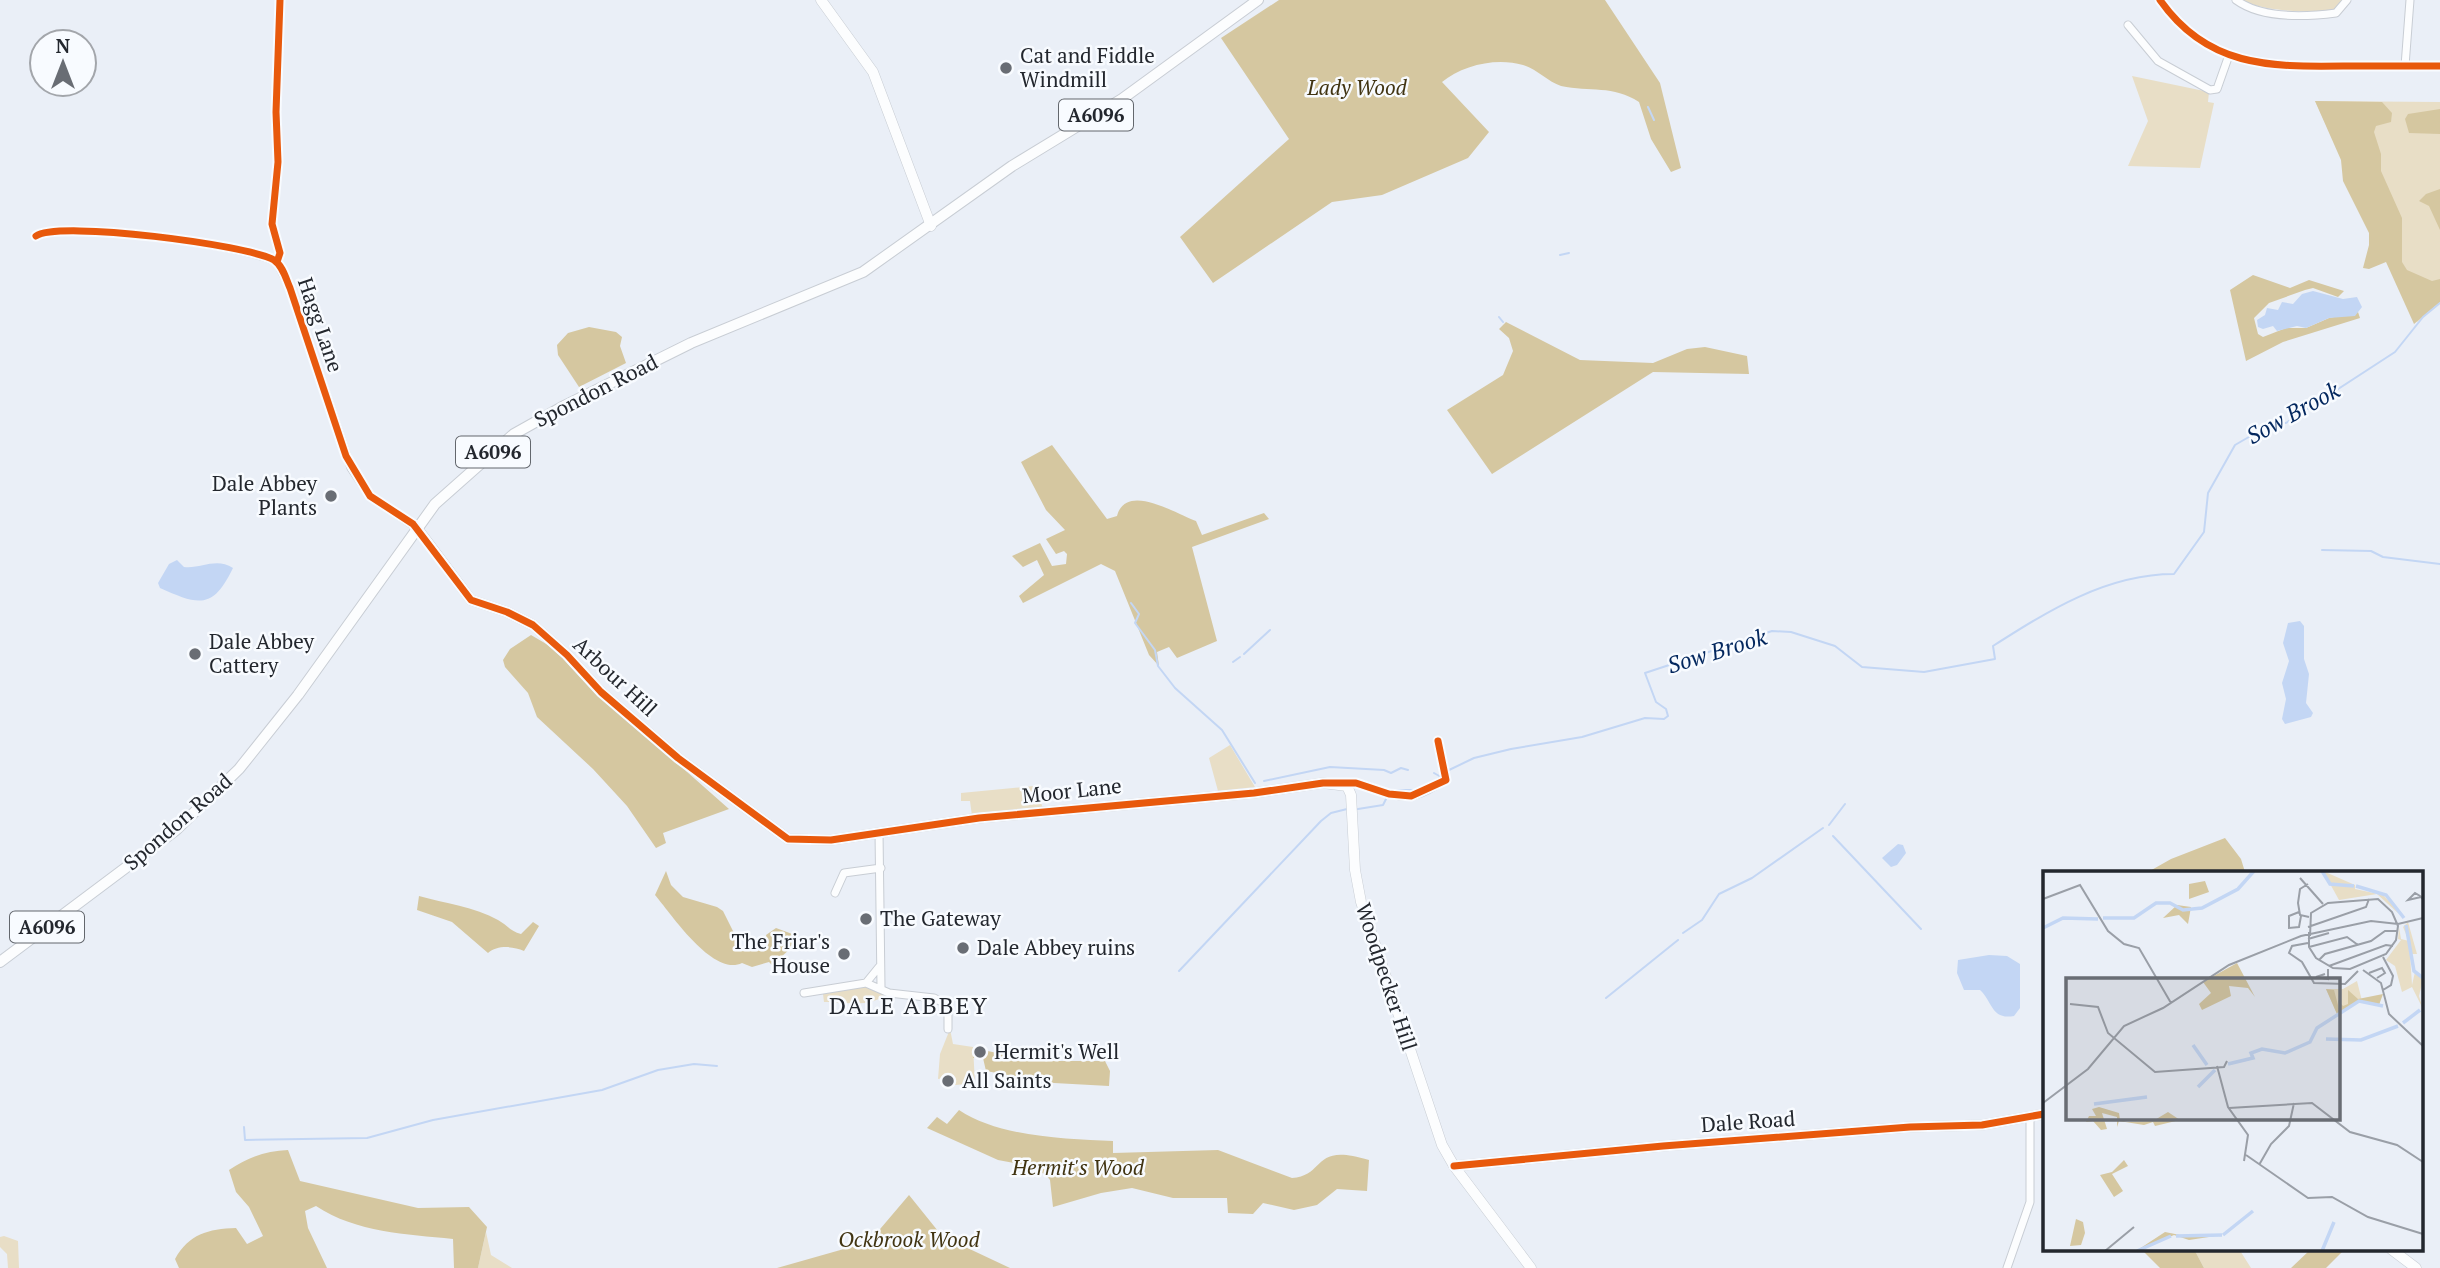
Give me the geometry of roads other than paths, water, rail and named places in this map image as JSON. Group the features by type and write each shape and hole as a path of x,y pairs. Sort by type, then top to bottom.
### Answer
{"main road":[{"name":"A6096","path":"930,226 1012,166 1122,99 1258,0"},
{"name":"Spondon Road","path":"0,962 165,838 239,769 298,695 417,528 454,485 514,434 691,343 842,282 883,259 930,226"}],"street":[{"path":"821,0 873,72 930,226"},
{"path":"2160,0 2188,31 2229,55 2260,64 2440,66"},
{"path":"2236,0 2266,12 2307,14 2336,13 2347,0"},
{"path":"2405,66 2410,0"},
{"path":"2128,25 2142,50 2168,69 2214,90 2229,55"},
{"name":"Hagg Lane","path":"36,236 61,229 124,233 275,261 290,288 351,468 370,496 417,528"},
{"name":"Arbour Hill","path":"417,528 471,600 507,612 533,625 567,655 601,692 678,758 783,836 804,841"},
{"path":"1344,784 1356,783 1396,796 1421,793 1446,780 1438,741"},
{"name":"Moor Lane","path":"804,841 1130,803 1243,794 1323,783 1344,784"},
{"name":"Woodpecker Hill","path":"1344,784 1351,795 1355,870 1361,902 1442,1145 1454,1166 1531,1268"},
{"path":"879,832 881,987"},
{"path":"835,893 845,873 881,868"},
{"path":"866,983 879,967"},
{"path":"804,993 866,983 881,987 888,993 929,997 947,1004 948,1028"},
{"name":"Dale Road","path":"1454,1166 1663,1146 1910,1127 1982,1125 2043,1115"},
{"path":"2007,1268 2030,1202 2030,1118"},
{"path":"2392,1250 2416,1268"}],"water":[{"path":"2313,291 2343,299 2357,297 2362,307 2355,316 2329,318 2306,328 2297,326 2277,331 2273,326 2263,329 2258,327 2257,320 2265,315 2267,308 2278,310 2282,302 2293,304 2302,294"},
{"path":"177,560 184,567 221,563 233,568 219,591 212,597 195,600 160,588 158,583 169,564"},
{"path":"2300,621 2304,626 2304,659 2309,674 2306,703 2313,713 2311,717 2285,724 2282,719 2286,699 2282,683 2289,661 2283,643 2288,623"},
{"path":"1898,844 1903,845 1906,853 1897,865 1891,867 1882,858"},
{"path":"1989,955 2007,956 2020,964 2020,1008 2014,1016 2006,1017 1997,1013 1980,990 1964,990 1957,973 1958,960"}],"waterway":[{"path":"1648,107 1654,120"},
{"path":"1560,255 1569,253"},
{"name":"Sow Brook","path":"1447,771 1474,758 1511,749 1582,737 1645,718 1664,719 1668,716 1666,709 1656,702 1645,673 1772,631 1791,632 1835,646 1862,667 1924,672 1995,659 1993,646 2079,597 2125,580 2174,574 2204,532 2208,493 2235,445 2273,423 2286,423 2395,352 2423,317 2440,303"},
{"path":"1499,317 1503,322"},
{"path":"2322,550 2371,551 2383,557 2440,564"},
{"path":"1131,603 1139,614 1135,623 1155,650 1158,666 1175,688 1222,730 1255,783"},
{"path":"1244,654 1270,630"},
{"path":"1233,662 1240,657"},
{"path":"1264,781 1330,767 1384,770 1391,773 1401,768 1408,770"},
{"name":"Sow Brook","path":"1391,790 1419,790 1441,777 1434,773"},
{"name":"Sow Brook","path":"1358,809 1383,805 1388,795"},
{"path":"1829,825 1845,804"},
{"name":"Sow Brook","path":"1179,971 1321,821 1331,813 1347,809"},
{"path":"1683,933 1702,920 1719,894 1752,878 1823,828"},
{"path":"1833,836 1921,929"},
{"path":"1606,998 1678,940"},
{"path":"244,1127 245,1140 367,1138 433,1120 602,1090 658,1070 694,1064 717,1066"}],"place":[{"name":"Cat and Fiddle Windmill","path":"1006,68"},
{"name":"Dale Abbey Plants","path":"331,496"},
{"name":"Dale Abbey Cattery","path":"195,654"},
{"name":"The Gateway","path":"866,919"},
{"name":"Dale Abbey ruins","path":"963,948"},
{"name":"The Friar's House","path":"844,954"},
{"name":"Hermit's Well","path":"980,1052"},
{"name":"All Saints","path":"948,1081"}],"district":[{"name":"DALE ABBEY","path":"909,1006"}],"park label":[{"name":"Lady Wood","path":"1357,88"},
{"name":"Hermit's Wood","path":"1078,1168"},
{"name":"Ockbrook Wood","path":"909,1240"}]}
